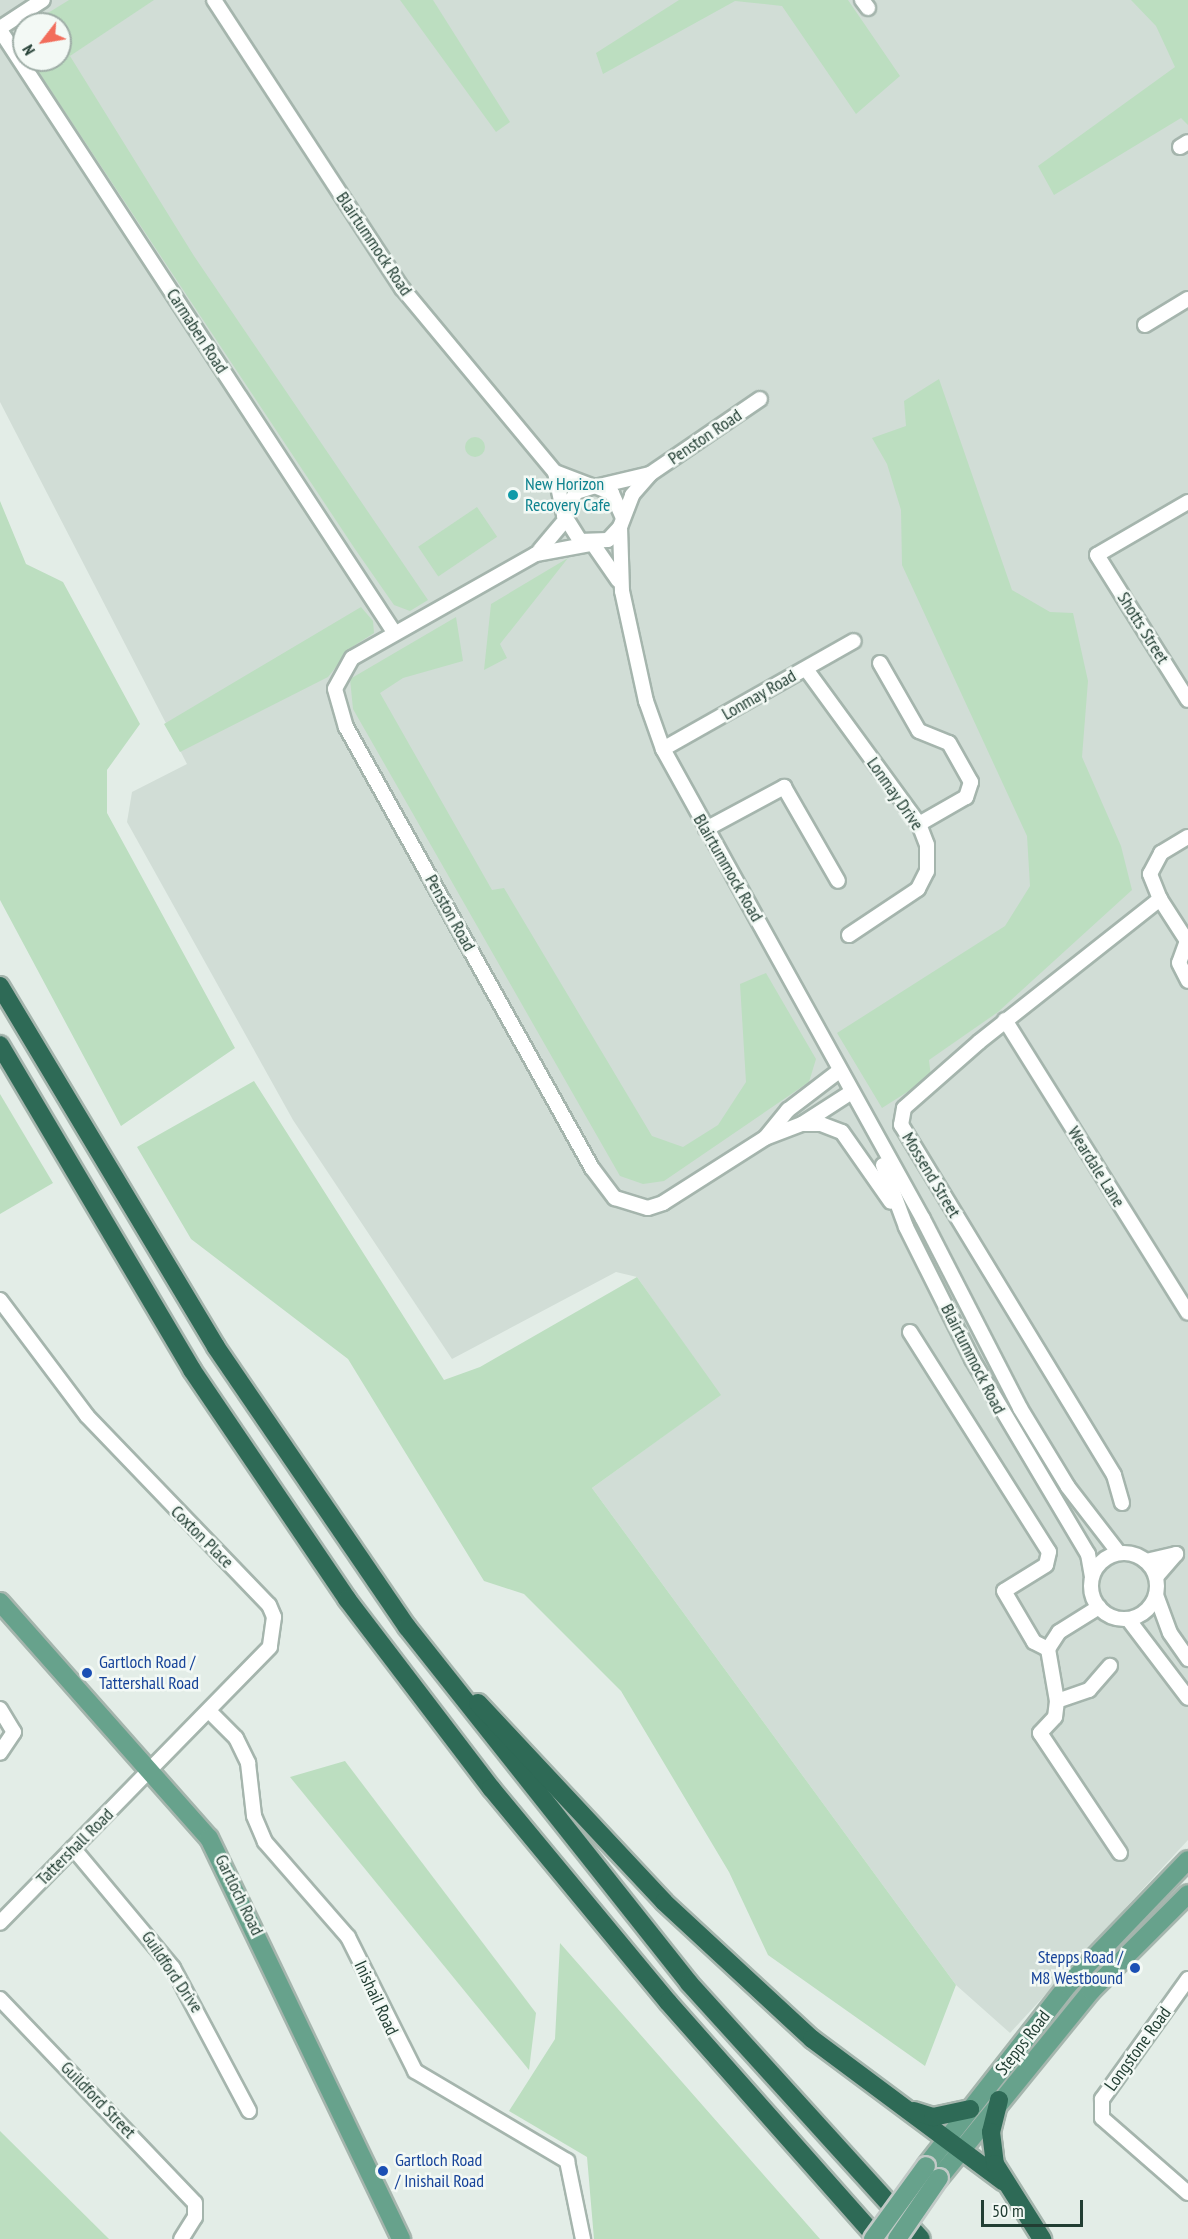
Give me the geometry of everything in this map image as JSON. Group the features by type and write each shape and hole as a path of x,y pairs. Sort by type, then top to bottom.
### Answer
{"highway":[{"path":"0,986 216,1347 407,1627 689,1983 921,2239"},
{"path":"0,1044 192,1370 347,1599 491,1788 807,2163 875,2239"},
{"path":"407,1627 664,1902 812,2038 1004,2182"},
{"path":"999,2100 991,2132 995,2164 1004,2182 1042,2239"},
{"path":"899,2105 933,2117 970,2109"},
{"path":"807,2163 863,2239"}],"main road":[{"name":"Gartloch Road","path":"0,1602 150,1771 226,1866 401,2239"},
{"name":"Stepps Road","path":"954,2143 970,2109 1068,1985 1188,1860"},
{"name":"Stepps Road","path":"875,2239 933,2172 954,2143 999,2100 1091,1991 1188,1894"},
{"name":"Stepps Road","path":"897,2239 933,2172"}],"street":[{"path":"0,29 43,0"},
{"name":"Blairtummock Road","path":"214,0 402,288 555,472 565,518"},
{"name":"Carmaben Road","path":"0,29 394,632"},
{"path":"1145,325 1188,299"},
{"name":"Penston Road","path":"650,474 760,399"},
{"name":"Blairtummock Road","path":"555,472 595,486"},
{"path":"536,554 565,518 569,499 595,486 650,474"},
{"path":"536,554 608,540 621,522 632,495 650,474"},
{"path":"595,486 618,500 621,522"},
{"name":"Shotts Street","path":"1188,502 1097,555 1188,700"},
{"path":"565,518 572,535 591,544"},
{"name":"Blairtummock Road","path":"621,522 622,591 646,701 663,749 871,1133 923,1219 1020,1408 1068,1487 1119,1553"},
{"name":"Blairtummock Road","path":"591,544 608,560 622,591"},
{"name":"Penston Road","path":"536,554 394,632 342,669 335,689 342,717 604,1187 628,1203 648,1208 663,1203 765,1138 802,1124 850,1093"},
{"name":"Lonmay Road","path":"663,749 854,641"},
{"path":"880,663 919,731 949,743 971,782 966,797 919,824"},
{"name":"Lonmay Drive","path":"806,669 919,824 929,858 922,883 849,935"},
{"path":"706,829 784,787 837,881"},
{"path":"1188,837 1161,853 1150,874 1160,899 1188,941 1179,963 1188,981"},
{"name":"Mossend Street","path":"1122,1503 1114,1475 901,1125 904,1108 1005,1020 1160,899"},
{"name":"Weardale Lane","path":"1005,1020 1188,1313"},
{"name":"Penston Road","path":"765,1138 788,1110 838,1071"},
{"path":"802,1124 830,1126 853,1142 906,1227"},
{"name":"Blairtummock Road","path":"871,1133 906,1227 1003,1418 1088,1554 1092,1576"},
{"name":"Coxton Place","path":"0,1300 87,1416 269,1605 274,1617 270,1647 150,1771"},
{"path":"910,1332 1049,1552 1046,1565 1004,1591 1034,1642 1048,1649"},
{"path":"1182,1551 1146,1561 1119,1553 1098,1565 1092,1576 1091,1593 1099,1607 1128,1619 1188,1698"},
{"path":"1156,1576 1182,1551"},
{"path":"1146,1561 1156,1576 1156,1596 1170,1633 1188,1659"},
{"path":"1128,1619 1140,1615 1156,1596"},
{"path":"1099,1607 1059,1632 1048,1649 1057,1701 1055,1717 1040,1733 1120,1853"},
{"path":"1057,1701 1089,1690 1110,1666"},
{"path":"0,1709 14,1732 0,1753"},
{"name":"Inishail Road","path":"209,1711 236,1738 248,1763 254,1816 265,1842 348,1937 415,2071 567,2161 583,2239"},
{"name":"Tattershall Road","path":"2,1918 150,1771"},
{"name":"Guildford Drive","path":"74,1848 173,1968 249,2111"},
{"name":"Longstone Road","path":"1188,1979 1102,2099 1102,2118 1188,2193"},
{"name":"Guildford Street","path":"0,1999 195,2203 195,2217 181,2239"}],"shaded area":[{"path":"0,0 1188,0 1188,1840 1010,2033 956,1985 592,1488 720,1395 637,1277 616,1272 452,1359 293,1120 127,822 132,792 187,764 0,402"}],"green space":[{"path":"69,0 154,0 72,55 72,12 50,12"},
{"path":"400,0 433,0 510,122 496,132"},
{"path":"679,0 848,0 900,76 856,114 782,6 735,1 603,74 596,53"},
{"path":"1131,0 1188,0 1188,125 1181,118 1054,195 1038,166 1175,67 1156,26"},
{"path":"72,59 194,256 428,600 410,611 394,605 39,72 72,72"},
{"path":"939,379 1012,590 1050,612 1073,613 1088,681 1082,757 1121,846 1132,890 998,1012 929,1060 931,1077 882,1108 837,1033 1005,926 1030,886 1027,836 902,565 901,510 887,464 872,438 906,426 904,401"},
{"path":"475,437 482,440 485,447 482,454 475,457 468,454 465,447 468,440"},
{"path":"0,501 26,564 63,582 140,724 107,770 107,813 235,1048 121,1126 0,900"},
{"path":"477,507 497,537 438,577 418,547"},
{"path":"568,558 500,644 507,658 484,670 491,604"},
{"path":"361,607 373,621 374,633 352,647 328,677 180,752 164,724"},
{"path":"456,617 463,661 403,678 380,693 492,890 504,888 652,1136 683,1147 718,1125 746,1082 740,984 766,973 816,1059 809,1082 664,1181 643,1184 620,1176 353,709 350,679"},
{"path":"254,1081 444,1380 480,1367 637,1277 721,1395 592,1488 956,1985 925,2066 768,1955 729,1872 621,1691 524,1594 484,1581 348,1359 191,1239 137,1147"},
{"path":"0,1094 53,1183 0,1214"},
{"path":"345,1761 536,2013 529,2070 290,1777"},
{"path":"560,1943 820,2239 594,2239 587,2157 509,2111 555,2039"},
{"path":"0,2131 109,2239 0,2239"}],"place":[{"name":"New Horizon Recovery Cafe","path":"513,495"},
{"name":"Gartloch Road / Tattershall Road","path":"87,1673"},
{"name":"Stepps Road / M8 Westbound","path":"1135,1968"},
{"name":"Gartloch Road / Inishail Road","path":"383,2171"}]}
